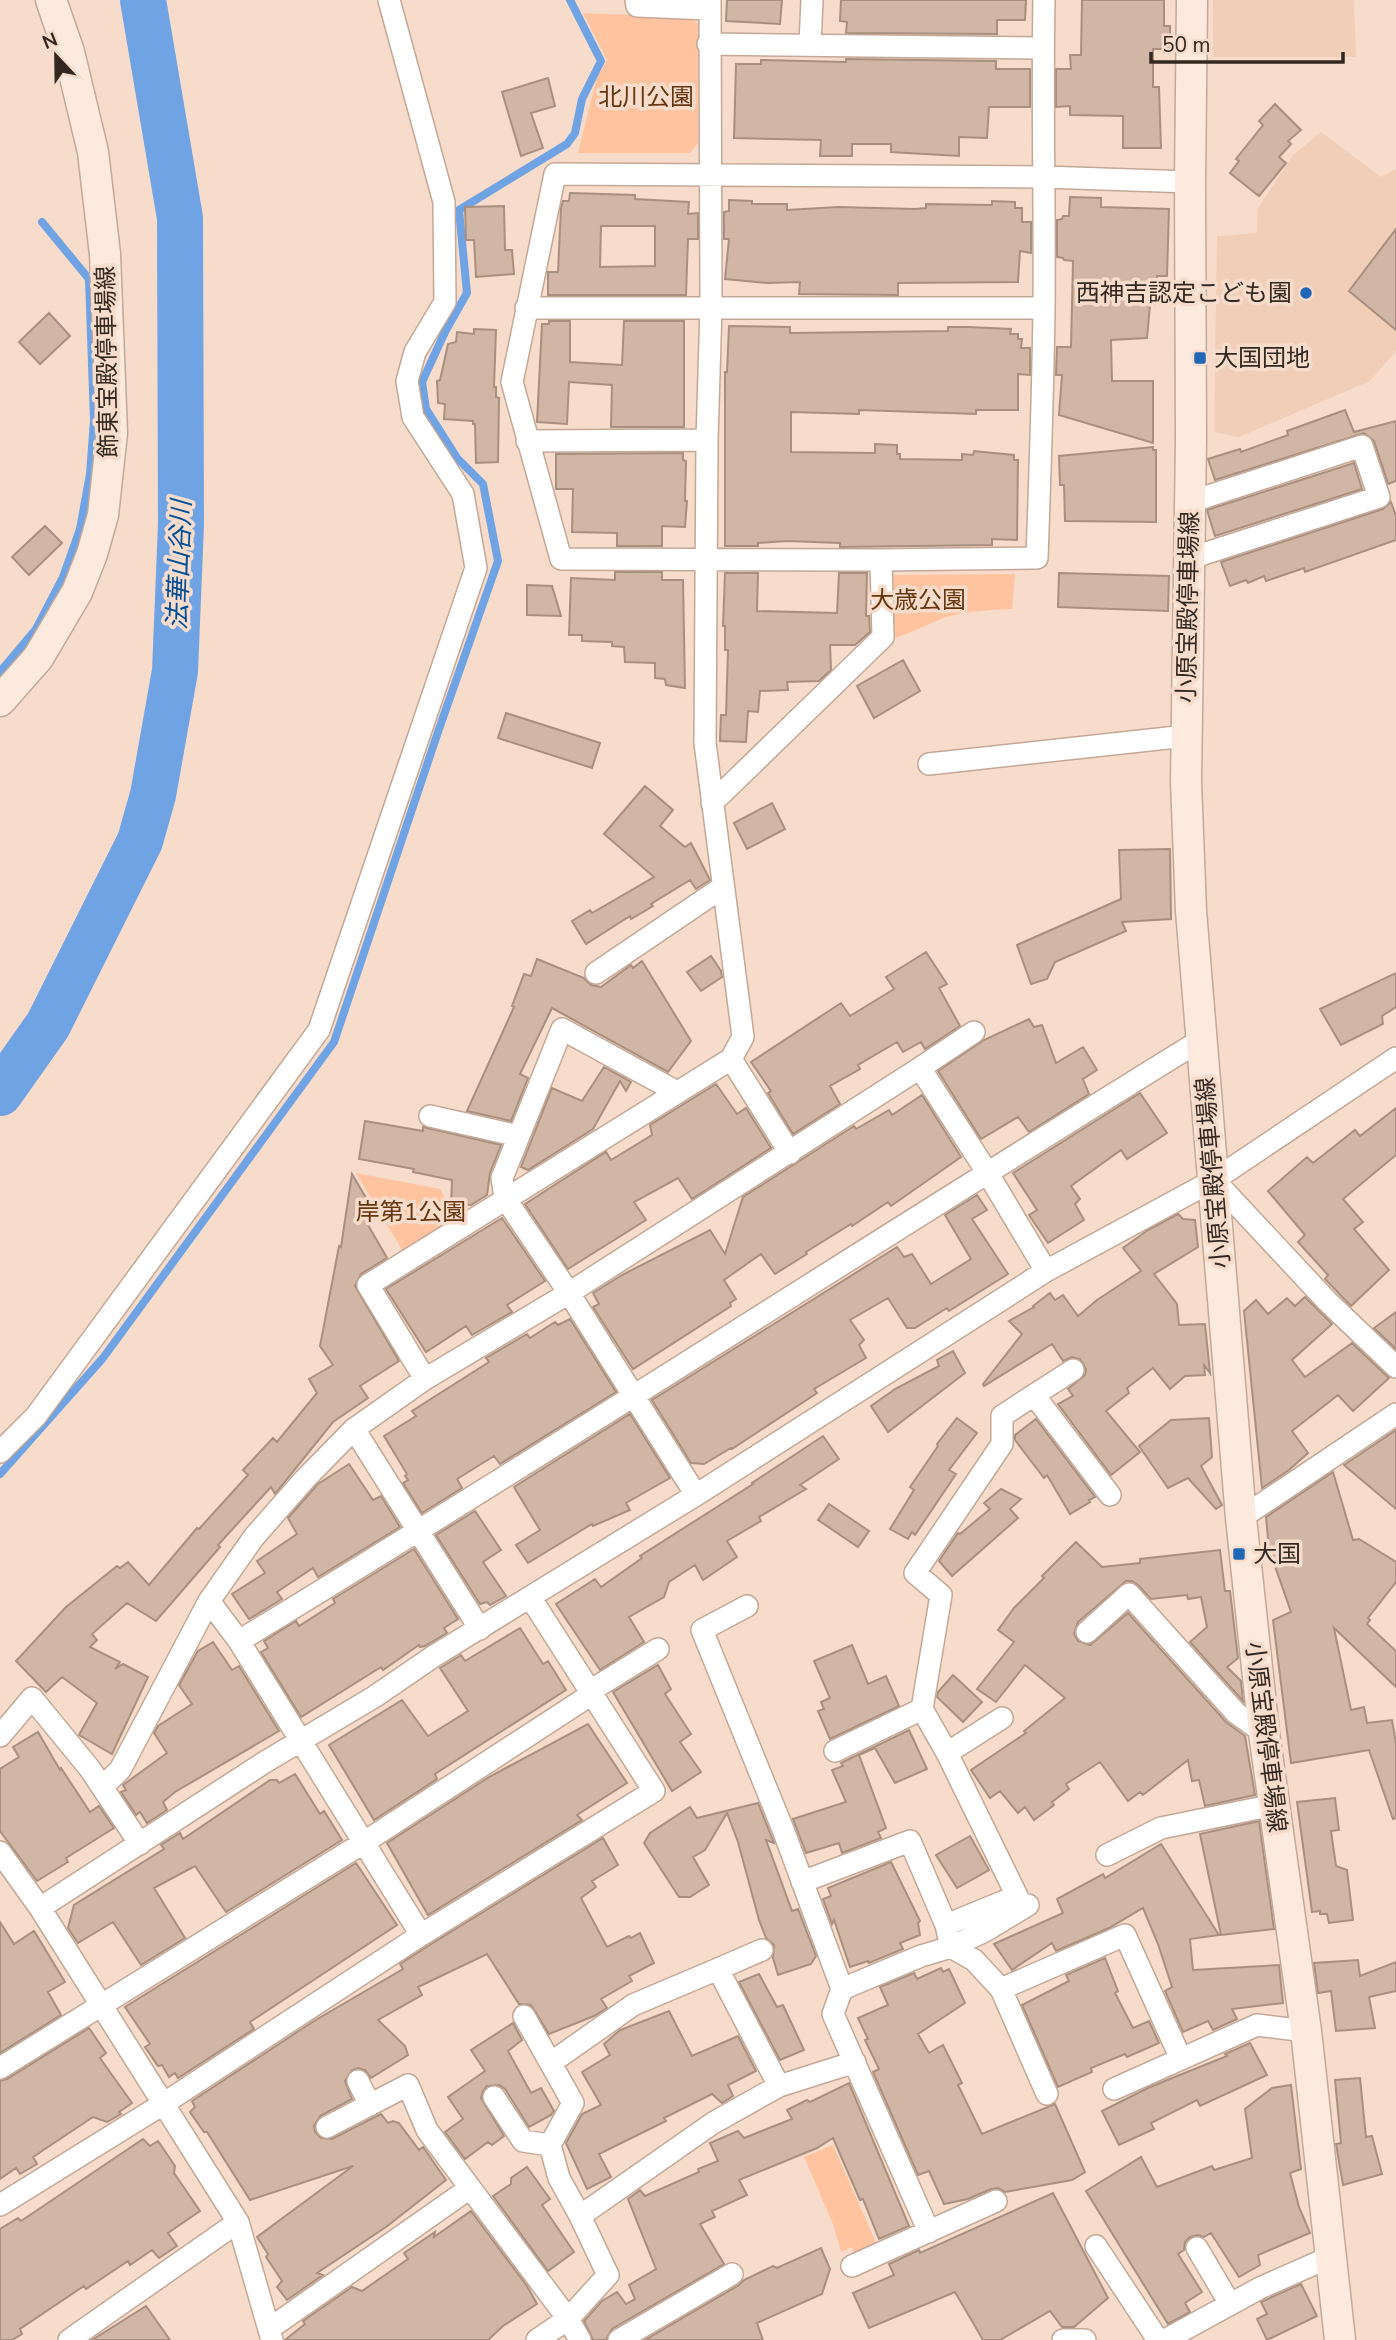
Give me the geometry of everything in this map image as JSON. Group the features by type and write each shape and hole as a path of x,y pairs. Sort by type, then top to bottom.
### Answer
{"main road":[{"name":"飾東宝殿停車場線","path":"0,701 38,658 77,592 103,515 112,433 105,254 93,152 69,51 51,0"},
{"name":"小原宝殿停車場線","path":"1192,0 1186,736 1191,911 1241,1518 1273,1805 1306,2031 1340,2340"}],"street":[{"path":"0,1452 36,1416 319,1030 476,568 463,495 413,417 407,381 415,352 445,302 444,202 389,0"},
{"path":"425,1379 368,1285 732,1059 743,1038 705,743 706,440 711,307 708,174 709,5 636,6 636,0"},
{"path":"810,44 812,0"},
{"path":"1044,0 1043,48 1044,177 1044,308 1037,558 561,559 512,382 555,174 1044,177 1190,182"},
{"path":"708,44 1043,48"},
{"path":"526,308 1044,308"},
{"path":"527,441 706,440"},
{"path":"1188,559 1379,497 1362,446 1189,502"},
{"path":"712,803 883,637 881,560"},
{"path":"929,764 1186,736"},
{"path":"596,973 723,887"},
{"path":"677,1092 562,1029 502,1178 505,1198 569,1293 696,1495"},
{"path":"103,1786 120,1770 209,1601 254,1537 354,1429 425,1379 569,1293 974,1032"},
{"path":"239,1641 419,1532 987,1172 1201,1040"},
{"path":"40,1908 1046,1271 1214,1180 1396,1058"},
{"path":"732,1059 790,1153"},
{"path":"920,1068 1046,1271"},
{"path":"430,1116 519,1136"},
{"path":"1214,1180 1327,1301 1396,1367"},
{"path":"946,1925 1017,1896 947,1753 922,1709 941,1595 915,1573 1002,1444 1002,1416 1073,1370"},
{"path":"1034,1395 1110,1495"},
{"path":"1241,1518 1396,1414"},
{"path":"354,1429 480,1629"},
{"path":"1087,1632 1129,1594 1236,1713 1264,1733"},
{"path":"0,2205 163,2104 421,1935 654,1791 530,1597"},
{"path":"209,1601 239,1641 299,1742 421,1935"},
{"path":"747,1605 702,1630 701,1649 802,1882 842,1989 832,2014 929,2232"},
{"path":"0,2068 363,1843 658,1649"},
{"path":"0,1736 32,1698 103,1786 140,1843"},
{"path":"835,1751 922,1709"},
{"path":"947,1753 1002,1717"},
{"path":"1107,1855 1161,1828 1273,1805"},
{"path":"802,1882 910,1841 946,1925 951,1947 974,1960 1001,1989 1047,2094"},
{"path":"0,1852 40,1908 238,2222 271,2334 470,2188"},
{"path":"842,1989 951,1947 985,1931 1028,1905"},
{"path":"1001,1989 1125,1935 1181,2059"},
{"path":"552,2062 633,2005 762,1950"},
{"path":"718,1969 779,2086"},
{"path":"524,2016 573,2103 550,2145 559,2178 608,2275 568,2319 537,2340"},
{"path":"1114,2089 1257,2025 1306,2031"},
{"path":"580,2216 713,2123 779,2086 855,2062"},
{"path":"358,2081 370,2105"},
{"path":"327,2127 408,2085 427,2130 568,2319 580,2340"},
{"path":"494,2097 523,2141 550,2145"},
{"path":"852,2266 996,2201"},
{"path":"69,2340 91,2334 238,2222"},
{"path":"1096,2246 1158,2340"},
{"path":"1197,2248 1230,2304"},
{"path":"1165,2340 1260,2288 1330,2257"},
{"path":"619,2340 733,2274"},
{"path":"1063,2340 1085,2340"}],"shaded area":[{"path":"1213,0 1354,0 1356,57 1213,57"},
{"name":"西神吉認定こども園","path":"1321,132 1381,177 1396,169 1396,351 1370,381 1239,437 1214,432 1217,236 1257,233 1258,208 1293,155"}],"green space":[{"name":"北川公園","path":"583,13 691,17 698,24 698,143 690,153 578,153 596,80 607,60"},
{"name":"大歳公園","path":"1015,574 1012,609 954,615 890,639 894,575"},
{"name":"岸第1公園","path":"356,1173 440,1189 456,1218 404,1253"},
{"path":"833,2145 877,2245 855,2254 852,2247 841,2252 833,2224 804,2157"}],"building":[{"path":"727,0 782,0 780,24 726,21"},
{"path":"841,0 1026,0 1025,20 997,20 997,34 846,33 847,22 840,21"},
{"path":"1082,0 1164,0 1164,26 1170,26 1170,49 1153,49 1153,87 1159,87 1161,148 1123,148 1123,116 1070,115 1070,106 1056,107 1056,69 1071,69 1070,55 1081,55"},
{"path":"846,59 996,61 996,69 1030,69 1030,107 989,107 987,138 959,137 959,156 891,152 891,144 852,144 852,156 820,156 821,140 734,138 736,64 761,64 761,60 846,62"},
{"path":"548,78 555,106 531,113 543,148 521,156 502,92"},
{"path":"1275,104 1301,130 1288,141 1291,144 1279,157 1286,163 1259,196 1230,173 1239,161 1236,159 1263,125 1259,121"},
{"path":"570,193 635,195 635,199 689,202 688,214 698,213 698,239 688,239 686,295 548,295 548,272 558,272 561,208 563,201 569,201","holes":["601,226 655,226 655,266 600,267"]},
{"path":"1070,197 1101,198 1101,207 1169,209 1167,276 1157,276 1157,304 1150,305 1147,338 1111,340 1112,381 1153,381 1153,443 1059,415 1062,375 1056,375 1057,347 1071,347 1073,261 1057,257 1057,220 1069,216"},
{"path":"729,200 752,201 752,204 787,204 787,210 838,207 915,209 926,208 926,204 992,205 992,201 1015,202 1015,208 1022,208 1022,222 1031,222 1031,253 1020,251 1018,282 898,283 898,295 799,294 800,282 767,283 725,279 729,239 724,239 724,212 729,211"},
{"path":"504,206 505,250 512,250 514,274 476,277 474,240 466,240 465,207"},
{"path":"1396,229 1396,330 1349,291"},
{"path":"49,313 70,336 40,364 19,342"},
{"path":"549,321 570,321 570,362 622,365 624,321 684,321 684,427 611,427 612,385 569,382 567,424 537,422 542,324 549,324"},
{"path":"729,326 790,327 790,333 948,331 948,327 969,327 1011,329 1010,334 1018,334 1018,339 1022,339 1021,348 1030,348 1030,375 1018,374 1018,410 976,410 976,414 859,410 859,414 791,412 791,452 875,453 875,444 897,445 900,459 962,460 962,454 973,455 974,451 1014,455 1014,460 1018,460 1017,540 992,539 992,545 840,547 840,543 787,541 758,543 758,546 725,546 725,372"},
{"path":"474,329 496,330 494,387 496,397 499,398 498,462 476,463 475,424 473,421 444,419 445,404 438,403 437,381 440,380 448,344 456,342 457,332 474,334"},
{"path":"1345,410 1354,432 1396,421 1396,481 1388,484 1374,441 1364,433 1215,480 1208,459 1240,449 1241,452 1288,435 1287,431"},
{"path":"1153,447 1153,450 1156,450 1156,522 1065,521 1064,485 1060,485 1059,456"},
{"path":"683,453 683,460 686,461 685,527 662,526 662,546 617,546 617,533 572,532 573,489 556,489 556,454"},
{"path":"1354,463 1362,489 1215,536 1207,510"},
{"path":"1391,502 1396,516 1396,540 1305,572 1304,568 1266,581 1264,576 1248,583 1246,580 1230,586 1221,562 1383,509"},
{"path":"45,526 62,543 29,575 12,557"},
{"path":"615,572 662,572 662,580 683,580 685,688 666,685 665,679 655,678 655,663 625,662 624,647 612,646 612,642 582,641 582,635 569,635 571,578 615,580"},
{"path":"725,573 758,573 757,611 837,613 839,573 867,573 866,616 869,616 870,632 855,645 830,645 831,670 819,681 787,682 788,690 760,691 758,712 748,711 746,742 720,741 721,715 726,715 728,650 725,650 723,626"},
{"path":"1059,573 1169,576 1168,611 1058,607"},
{"path":"527,585 552,586 561,616 527,615"},
{"path":"903,660 920,691 874,718 857,686"},
{"path":"506,713 600,743 592,768 498,738"},
{"path":"645,786 673,810 660,826 685,847 691,843 710,880 696,889 690,880 651,904 653,906 631,919 630,916 586,944 572,921 590,910 592,913 654,877 604,834"},
{"path":"772,803 785,829 747,849 734,823"},
{"path":"1170,849 1171,919 1122,922 1126,931 1055,962 1047,979 1031,984 1017,945 1121,899 1119,850"},
{"path":"926,952 947,984 939,988 960,1026 925,1049 921,1042 903,1052 897,1042 858,1065 860,1069 830,1086 840,1104 793,1134 768,1093 771,1091 751,1062 841,1003 850,1016 894,989 886,977"},
{"path":"711,956 722,977 701,991 687,972"},
{"path":"537,959 584,978 591,985 601,987 631,965 633,968 642,961 691,1041 668,1072 552,1008 520,1074 528,1078 511,1121 467,1111 514,1007 512,1006 524,974 531,976"},
{"path":"1396,973 1396,1007 1382,1016 1383,1024 1341,1045 1320,1009"},
{"path":"1029,1019 1034,1027 1042,1025 1056,1063 1083,1047 1097,1070 1083,1079 1089,1094 1029,1132 1018,1117 981,1139 938,1071 984,1040"},
{"path":"604,1067 631,1082 626,1091 620,1081 593,1129 528,1170 521,1167 552,1088 582,1101"},
{"path":"716,1084 737,1114 746,1108 771,1148 692,1199 678,1178 634,1202 646,1220 568,1269 525,1204 606,1152 611,1160 652,1135 650,1125"},
{"path":"1140,1093 1167,1133 1127,1159 1121,1150 1071,1186 1080,1199 1075,1204 1084,1220 1048,1243 1029,1215 1037,1210 1013,1173"},
{"path":"922,1095 961,1157 891,1206 888,1202 775,1274 761,1254 724,1280 736,1299 730,1303 731,1306 633,1369 593,1307 599,1304 593,1293 710,1230 725,1254 743,1197 854,1126 856,1129 889,1110 892,1115"},
{"path":"1396,1108 1396,1155 1343,1199 1363,1222 1354,1229 1389,1270 1351,1306 1325,1279 1328,1275 1298,1242 1305,1235 1268,1191 1307,1157 1313,1163 1355,1130 1360,1136"},
{"path":"365,1121 423,1131 423,1127 501,1145 490,1173 487,1195 471,1205 451,1204 452,1180 413,1172 414,1169 359,1159"},
{"path":"352,1174 372,1208 368,1225 387,1258 361,1274 355,1286 399,1361 360,1386 368,1398 333,1422 275,1494 271,1487 218,1545 220,1547 156,1621 127,1603 92,1634 97,1640 90,1647 120,1662 115,1669 123,1664 148,1677 112,1754 79,1735 97,1703 62,1677 46,1692 16,1661 66,1607 117,1566 120,1568 128,1562 149,1585 197,1528 199,1529 248,1475 243,1470 273,1438 277,1442 317,1393 309,1379 333,1365 320,1346 339,1246 341,1247"},
{"path":"977,1195 987,1210 972,1219 1008,1274 949,1311 947,1308 915,1328 907,1328 888,1298 850,1320 864,1340 859,1345 866,1358 814,1389 817,1393 732,1449 704,1464 691,1463 652,1400 897,1247 904,1257 912,1254 931,1284 971,1259 945,1215"},
{"path":"1178,1214 1183,1219 1195,1220 1198,1247 1154,1274 1177,1304 1179,1325 1205,1324 1210,1373 1204,1365 1205,1375 1185,1376 1170,1389 1153,1368 1127,1388 1129,1393 1106,1411 1140,1452 1111,1475 1058,1404 1073,1396 1068,1389 1085,1375 1086,1369 1080,1359 1072,1357 1063,1361 1052,1344 984,1386 983,1384 1022,1334 1009,1321 1034,1307 1050,1293 1055,1300 1063,1295 1078,1316 1141,1271 1123,1248 1148,1230"},
{"path":"502,1218 545,1281 507,1305 512,1312 472,1335 466,1326 426,1352 386,1289"},
{"path":"1305,1297 1332,1324 1292,1360 1305,1377 1352,1343 1389,1378 1353,1411 1338,1395 1292,1431 1308,1453 1262,1488 1244,1311 1256,1300 1268,1314 1287,1298 1295,1306"},
{"path":"1396,1312 1396,1349 1374,1328"},
{"path":"570,1319 616,1392 500,1464 494,1456 457,1479 462,1488 422,1513 403,1483 408,1480 405,1476 407,1474 384,1436 416,1416 412,1411 489,1362 486,1358 527,1334 530,1338 555,1322 558,1325"},
{"path":"953,1351 965,1373 888,1432 871,1406 895,1389 939,1366 937,1360"},
{"path":"630,1414 670,1478 626,1503 630,1510 593,1526 592,1524 528,1563 516,1545 540,1530 514,1487"},
{"path":"957,1418 977,1433 949,1470 956,1474 915,1535 912,1532 908,1539 890,1529 914,1490 910,1487"},
{"path":"1209,1418 1212,1457 1201,1466 1222,1505 1216,1509 1188,1478 1168,1488 1139,1446 1171,1420"},
{"path":"1036,1419 1095,1497 1070,1514 1047,1475 1044,1478 1015,1440 1015,1435"},
{"path":"1396,1430 1396,1509 1344,1465"},
{"path":"823,1436 839,1459 800,1485 806,1489 759,1517 761,1521 727,1541 737,1557 703,1580 695,1565 669,1582 664,1597 629,1617 644,1642 600,1670 556,1604 595,1579 601,1587 642,1558 640,1556"},
{"path":"349,1464 373,1500 381,1496 400,1527 318,1577 313,1568 277,1592 282,1599 249,1619 232,1594 265,1573 257,1561 297,1534 288,1518 318,1484"},
{"path":"1333,1472 1353,1540 1359,1539 1396,1562 1396,1582 1368,1618 1370,1620 1367,1624 1396,1651 1396,1687 1334,1628 1351,1710 1364,1707 1367,1723 1392,1720 1396,1743 1396,1818 1393,1819 1369,1750 1291,1763 1273,1620 1291,1612 1269,1549 1266,1517"},
{"path":"1001,1489 1021,1499 1010,1509 1018,1518 952,1576 939,1561 958,1533 990,1509 984,1503"},
{"path":"829,1504 869,1531 858,1547 818,1520"},
{"path":"475,1511 501,1550 483,1562 506,1596 490,1605 487,1602 480,1604 436,1535"},
{"path":"1076,1542 1102,1567 1140,1563 1140,1559 1220,1550 1225,1591 1230,1591 1238,1658 1227,1667 1241,1681 1243,1701 1190,1642 1207,1627 1201,1597 1188,1599 1187,1595 1151,1599 1138,1585 1126,1581 1078,1622 1074,1634 1078,1641 1090,1645 1128,1613 1226,1722 1245,1736 1255,1795 1205,1806 1199,1780 1192,1781 1188,1760 1143,1795 1140,1792 1128,1801 1100,1762 1066,1784 1069,1789 1034,1820 1025,1807 1018,1813 1000,1791 990,1798 971,1770 1026,1733 1024,1731 1065,1698 1025,1665 996,1702 977,1689 1014,1642 998,1630 1014,1608 1044,1578 1042,1576"},
{"path":"414,1549 458,1619 444,1628 447,1633 425,1646 419,1645 383,1670 381,1667 301,1717 261,1652 268,1648 264,1641 296,1621 299,1626 335,1603 333,1599"},
{"path":"520,1628 543,1664 548,1661 566,1690 435,1774 437,1779 374,1820 329,1745 402,1700 428,1736 468,1711 440,1668 461,1655 465,1661"},
{"path":"213,1642 232,1670 239,1666 279,1731 175,1792 163,1802 167,1810 147,1823 140,1812 136,1815 121,1792 126,1790 123,1785 167,1753 154,1733 158,1726 192,1704 179,1685 198,1651"},
{"path":"852,1645 868,1684 886,1676 899,1706 830,1739 818,1711 824,1709 821,1702 830,1698 814,1661"},
{"path":"658,1665 671,1689 665,1694 691,1734 680,1742 701,1772 672,1791 613,1692"},
{"path":"953,1675 982,1702 963,1722 937,1697 938,1692"},
{"path":"588,1724 627,1783 577,1815 582,1820 428,1915 387,1843 489,1777"},
{"path":"909,1730 927,1769 895,1783 875,1748 859,1755 886,1828 878,1832 881,1838 842,1853 839,1843 806,1853 793,1819 846,1802 832,1770 843,1766 841,1763"},
{"path":"38,1732 60,1770 61,1768 90,1812 99,1806 114,1828 66,1858 68,1862 37,1881 0,1831 0,1769 19,1757 13,1747"},
{"path":"295,1774 320,1814 324,1811 342,1840 226,1912 195,1866 154,1888 185,1938 141,1965 113,1922 78,1943 68,1928 74,1905 164,1849 161,1845 180,1833 183,1839 270,1780 277,1780 279,1783"},
{"path":"1335,1798 1339,1830 1331,1831 1336,1866 1347,1870 1353,1920 1329,1923 1327,1914 1312,1912 1297,1802"},
{"path":"758,1803 774,1843 766,1840 792,1911 798,1909 816,1956 811,1964 778,1975 773,1958 774,1945 766,1938 759,1920 738,1842 727,1813 705,1850 693,1857 709,1885 690,1897 679,1897 644,1843 650,1833 690,1807 697,1818"},
{"path":"1259,1821 1274,1929 1221,1935 1200,1834"},
{"path":"970,1836 989,1870 957,1888 936,1855"},
{"path":"603,1838 618,1865 592,1881 596,1887 581,1898 607,1947 640,1933 654,1963 629,1976 632,1981 601,1999 607,2008 549,2034 531,2005 519,2004 487,1954 418,1987 422,1995 378,2020 405,2046 408,2055 371,2078 365,2070 352,2070 345,2081 352,2099 320,2116 314,2126 315,2132 321,2138 332,2139 381,2114 388,2123 399,2123 419,2150 423,2147 446,2180 386,2227 317,2273 323,2275 287,2300 277,2287 282,2281 257,2237 353,2166 250,2200 207,2132 204,2132 190,2112 195,2107 192,2101 314,2021 403,1969 400,1964 428,1946"},
{"path":"1161,1844 1219,1935 1190,1939 1193,1970 1279,1965 1283,2003 1232,2009 1237,2019 1213,2030 1208,2021 1183,2032 1165,1991 1172,1987 1143,1908 1109,1928 1056,1951 1052,1943 1012,1970 994,1944 1063,1913 1057,1899 1103,1874 1105,1878"},
{"path":"891,1862 920,1921 920,1935 900,1943 903,1949 869,1963 868,1961 850,1967 834,1920 832,1924 823,1899 831,1896 828,1888"},
{"path":"356,1863 397,1925 250,2022 254,2029 178,2078 175,2073 169,2077 145,2047 150,2044 125,2007"},
{"path":"0,1922 14,1944 34,1931 65,1982 48,1992 61,2015 0,2053"},
{"path":"1105,1958 1118,1991 1115,1993 1133,2028 1149,2021 1159,2043 1091,2068 1092,2072 1058,2087 1022,2005 1069,1981 1066,1975"},
{"path":"1358,1960 1360,1976 1396,1962 1396,1991 1369,1997 1375,2028 1336,2031 1331,1991 1318,1993 1314,1963"},
{"path":"941,1968 943,1972 949,1969 965,2003 918,2034 929,2053 943,2045 962,2083 958,2085 982,2134 1055,2104 1085,2172 1072,2180 1005,2192 998,2188 991,2189 968,2199 944,2204 929,2171 918,2175 873,2072 879,2069 858,2018 888,2005 880,1987 914,1973 917,1979"},
{"path":"759,1974 777,2007 783,2005 804,2050 780,2060 739,1982"},
{"path":"669,2011 692,2056 738,2036 756,2071 728,2085 733,2096 722,2103 712,2094 664,2118 666,2121 599,2154 611,2177 587,2189 566,2143 582,2114 601,2105 582,2072 610,2055 604,2044 620,2030"},
{"path":"513,2023 522,2040 508,2051 531,2093 541,2088 554,2111 529,2127 505,2089 499,2085 487,2086 481,2098 504,2136 492,2145 488,2142 465,2159 445,2132 463,2119 448,2097 485,2071 471,2050"},
{"path":"89,2028 106,2053 100,2058 132,2103 119,2112 121,2114 107,2122 93,2117 33,2157 37,2164 20,2174 16,2168 0,2179 0,2081"},
{"path":"1250,2043 1267,2075 1200,2106 1197,2100 1151,2123 1154,2129 1119,2145 1102,2111 1150,2087 1227,2056 1225,2054"},
{"path":"1360,2078 1366,2137 1372,2136 1382,2174 1343,2185 1336,2144 1341,2143 1335,2080"},
{"path":"849,2083 909,2226 879,2239 833,2138 817,2148 739,2180 747,2195 712,2211 715,2217 700,2224 724,2264 612,2329 606,2340 593,2340 584,2321 602,2301 617,2292 626,2304 635,2299 629,2285 656,2269 628,2199 640,2190 645,2196 718,2161 710,2143 738,2131 744,2138 792,2119 787,2110"},
{"path":"1291,2085 1301,2169 1290,2173 1299,2207 1310,2233 1258,2255 1260,2265 1239,2277 1211,2233 1204,2237 1190,2237 1185,2242 1184,2250 1178,2254 1202,2292 1185,2303 1190,2312 1168,2324 1086,2191 1141,2157 1157,2187 1212,2166 1214,2170 1252,2158 1245,2109 1272,2088"},
{"path":"143,2139 150,2146 158,2141 175,2166 174,2173 200,2211 168,2233 177,2246 159,2258 152,2250 130,2265 128,2261 86,2289 84,2286 20,2329 22,2334 12,2340 0,2340 0,2229 18,2218 21,2221"},
{"path":"527,2167 550,2199 542,2205 574,2252 548,2271 493,2196 511,2184 511,2178"},
{"path":"1053,2193 1108,2298 1074,2327 1062,2327 1050,2311 1000,2340 983,2340 955,2292 869,2328 853,2293 894,2275 889,2264 919,2250 920,2253"},
{"path":"471,2211 527,2286 537,2304 503,2326 488,2340 285,2340 305,2324 303,2321 352,2287 362,2291 408,2259 404,2253 435,2232 434,2237"},
{"path":"821,2248 830,2269 822,2294 757,2323 763,2340 645,2340 744,2280"},
{"path":"1301,2284 1317,2316 1267,2340 1257,2319 1267,2314 1261,2302"},
{"path":"146,2306 170,2340 92,2340"}],"waterway":[{"name":"法華山谷川","path":"0,1093 48,1025 140,841 153,795 175,671 181,524 180,218 143,0"},
{"path":"0,1474 103,1358 334,1042 498,561 483,484 457,458 426,409 422,382 467,293 459,210 567,144 575,133 582,99 601,61 570,0"},
{"path":"0,672 36,629 63,577 80,529 90,474 94,420 89,279 42,222"}],"place":[{"name":"西神吉認定こども園","path":"1306,293"},
{"name":"大国団地","path":"1200,358"},
{"name":"大国","path":"1239,1554"}]}
